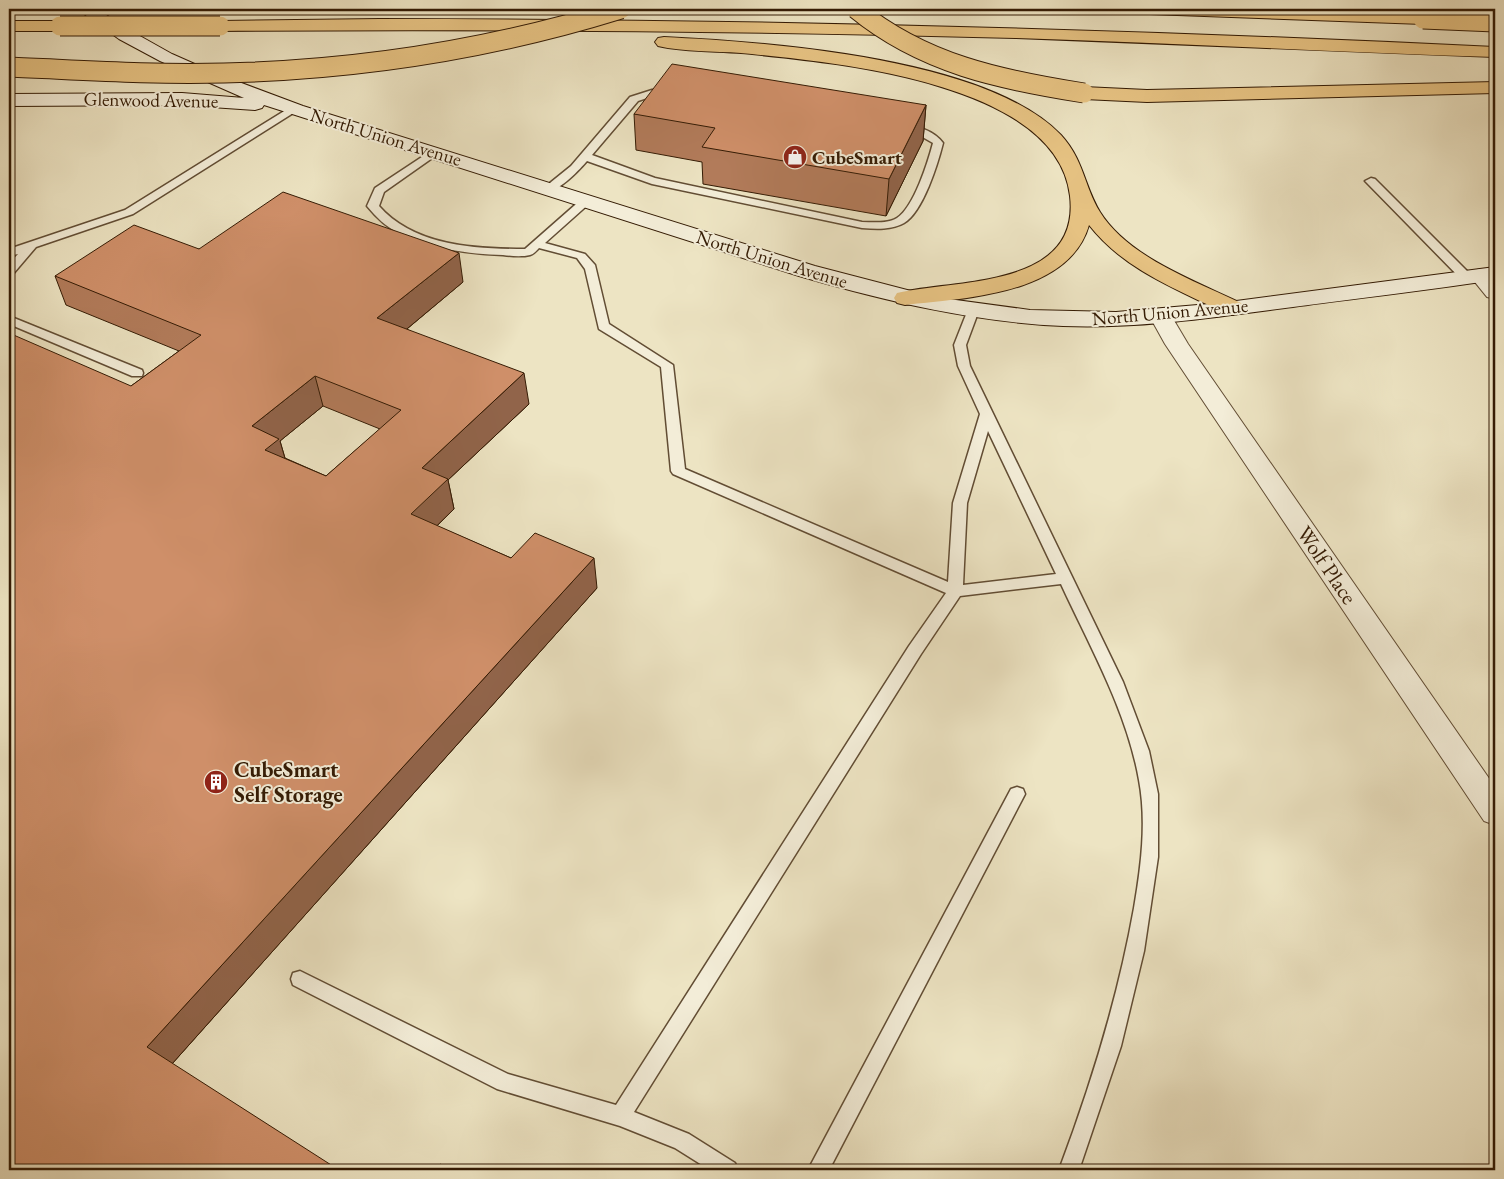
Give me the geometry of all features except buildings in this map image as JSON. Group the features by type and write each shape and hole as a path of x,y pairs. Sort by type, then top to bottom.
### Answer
{"highway":[{"path":"9,67 222,73 295,70 370,63 441,53 507,40 581,22 621,9"},
{"path":"856,9 890,34 946,60 1003,78 1084,92 1147,96 1495,87"},
{"path":"1150,9 1495,22"},
{"path":"1344,9 1423,19"},
{"path":"9,26 431,23 763,26 1083,34 1495,52"},
{"path":"220,26 675,42 766,50 884,67 965,89 1028,118 1062,148 1074,170 1082,206 1073,240 1059,258 1047,266 1002,283 905,298"},
{"path":"1080,193 1085,205 1101,229 1125,250 1170,276 1233,308"}],"street":[{"name":"North Union Avenue","path":"86,9 135,42 174,62 294,108 807,271 905,298 973,310 1063,319 1160,317 1485,280"},
{"path":"1483,9 1495,30"},
{"path":"92,99 138,89 162,77 174,62"},
{"name":"Glenwood Avenue","path":"9,100 212,100 294,108"},
{"name":"Wolf Place","path":"1160,317 1495,812"}],"lane":[{"path":"549,188 575,168 624,108 634,99 652,93 678,91"},
{"path":"9,253 129,212 294,108"},
{"path":"585,156 652,181 862,225 883,226 903,220 911,212 936,156 938,143 932,136 922,132 893,127"},
{"path":"434,152 379,190 373,206 378,215 392,226 438,243 460,248 505,253 528,252 587,200"},
{"path":"1371,181 1485,280"},
{"path":"537,244 582,256 591,268 603,326 667,365 678,471 955,591 1066,578"},
{"path":"9,271 32,246"},
{"path":"973,310 962,336 961,354 964,366 1115,682 1135,732 1150,793 1151,821 1146,886 1130,979 1114,1042 1093,1110 1069,1170"},
{"path":"9,320 138,373"},
{"path":"620,1116 915,650 955,591 960,503 987,414"},
{"path":"818,1170 1017,794"},
{"path":"300,980 504,1082 620,1116 682,1141 728,1170"}],"place":[{"name":"CubeSmart","path":"795,157"},
{"name":"CubeSmart Self Storage","path":"216,782"}]}
